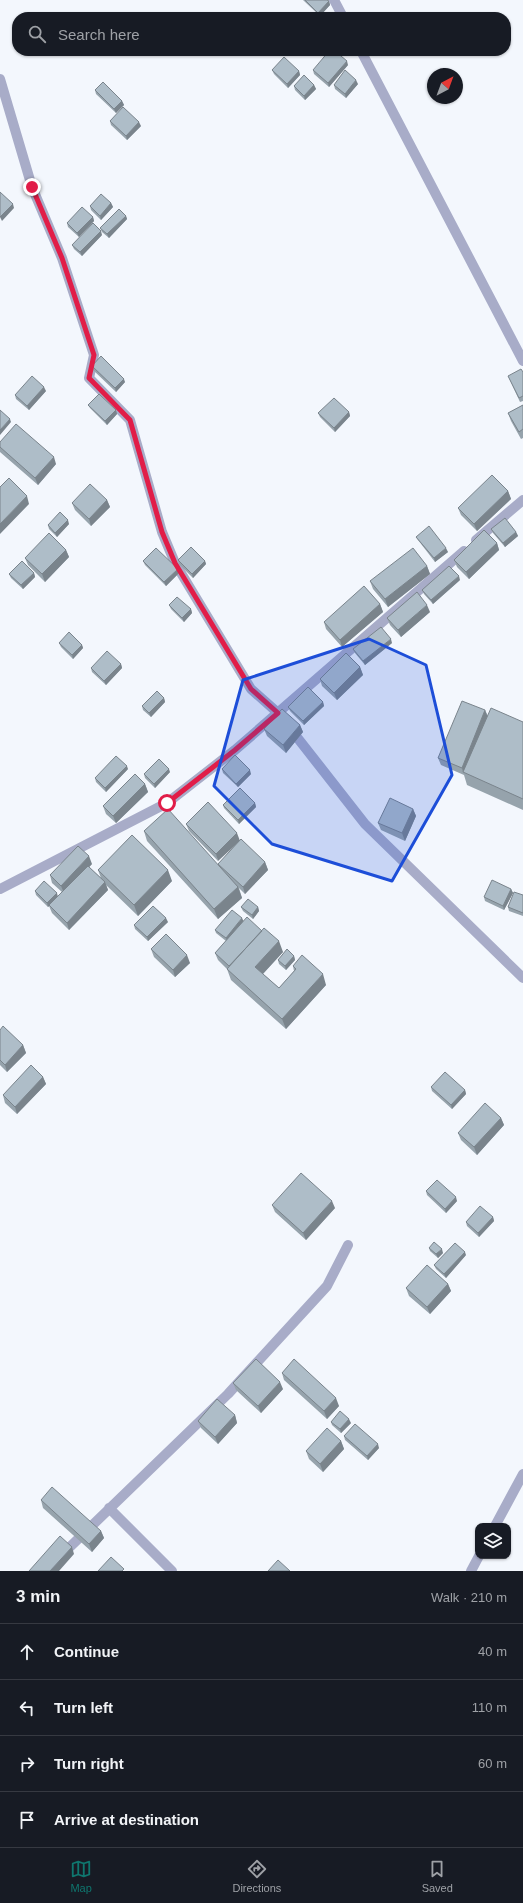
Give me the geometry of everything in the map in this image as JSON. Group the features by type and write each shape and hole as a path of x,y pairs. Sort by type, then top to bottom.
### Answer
{"street":[{"path":"334,0 340,12"},
{"path":"364,56 523,361"},
{"path":"0,79 32,187 62,258 94,355 89,378 130,420 162,532 175,563 251,689 278,713 365,824 523,978"},
{"path":"0,889 167,803 235,750 523,500"},
{"path":"45,1571 228,1394 327,1286 348,1245"},
{"path":"497,1523 523,1474"},
{"path":"109,1508 172,1571"},
{"path":"471,1571 477,1559"}],"highlighted area":[{"path":"369,639 426,665 452,775 392,881 272,844 214,786 243,680"}],"building":[{"path":"305,0 329,1 319,12 317,12"},
{"path":"325,56 341,56 347,61 328,83 313,70"},
{"path":"284,57 299,71 287,84 272,70"},
{"path":"345,70 356,80 345,94 334,85"},
{"path":"304,75 314,85 304,96 294,86"},
{"path":"103,82 122,101 114,109 95,90"},
{"path":"123,107 139,122 126,136 110,121"},
{"path":"0,192 13,204 0,217"},
{"path":"101,194 111,203 100,216 90,206"},
{"path":"82,207 93,217 77,233 67,223"},
{"path":"119,209 126,216 107,234 100,228"},
{"path":"93,223 101,231 80,252 72,245"},
{"path":"101,356 124,379 115,388 92,366"},
{"path":"521,369 523,372 523,396 519,398 508,376"},
{"path":"32,376 44,387 27,406 15,395"},
{"path":"99,394 116,410 105,421 88,405"},
{"path":"334,398 349,412 334,428 318,413"},
{"path":"523,405 523,429 519,432 508,413"},
{"path":"0,410 10,419 0,430"},
{"path":"16,424 54,457 35,478 0,447 0,442"},
{"path":"492,475 508,491 474,524 458,508"},
{"path":"9,478 27,496 0,524 0,487"},
{"path":"90,484 107,500 89,519 72,503"},
{"path":"60,512 68,520 55,533 48,525"},
{"path":"505,518 516,532 503,543 491,529"},
{"path":"429,526 446,548 434,558 416,537"},
{"path":"484,530 497,543 466,572 454,560"},
{"path":"49,533 66,550 42,574 25,558"},
{"path":"191,547 205,561 192,574 178,560"},
{"path":"156,548 178,569 164,582 143,561"},
{"path":"413,548 427,566 385,599 370,581"},
{"path":"22,561 34,573 21,585 9,574"},
{"path":"449,566 459,576 431,600 422,590"},
{"path":"364,586 380,604 340,640 324,622"},
{"path":"417,592 427,605 398,630 387,618"},
{"path":"177,597 191,609 182,618 169,605"},
{"path":"381,627 391,639 363,661 353,649"},
{"path":"69,632 82,645 72,655 59,643"},
{"path":"107,651 121,664 104,681 91,668"},
{"path":"346,653 360,667 334,693 320,679"},
{"path":"308,687 323,702 303,721 288,707"},
{"path":"157,691 164,698 149,713 142,706"},
{"path":"462,701 485,710 462,768 438,758"},
{"path":"491,708 523,722 523,799 463,772"},
{"path":"282,709 300,725 283,745 264,729"},
{"path":"235,755 250,770 236,784 222,769"},
{"path":"116,756 127,766 105,788 95,778"},
{"path":"159,759 169,769 154,784 144,774"},
{"path":"135,774 145,784 113,816 103,806"},
{"path":"240,788 255,803 238,820 223,805"},
{"path":"390,798 413,809 402,833 378,823"},
{"path":"208,802 237,833 216,854 186,824"},
{"path":"168,809 238,887 214,909 144,831"},
{"path":"132,835 168,870 134,905 98,870"},
{"path":"241,839 265,862 243,887 218,864"},
{"path":"78,846 89,856 61,886 50,875"},
{"path":"88,866 105,882 67,923 49,905"},
{"path":"492,880 511,889 503,906 484,897"},
{"path":"44,881 57,893 47,903 35,891"},
{"path":"514,892 523,895 523,913 508,907"},
{"path":"248,899 258,907 252,915 241,907"},
{"path":"153,906 166,918 147,937 134,925"},
{"path":"232,910 242,918 226,938 215,930"},
{"path":"247,917 262,931 229,966 215,953"},
{"path":"264,928 279,941 255,967 279,988 296,969 293,966 302,955 323,974 282,1019 227,969"},
{"path":"166,934 187,955 173,970 151,949"},
{"path":"287,949 294,956 285,966 278,960"},
{"path":"3,1026 23,1045 5,1065 0,1060 0,1030"},
{"path":"31,1065 43,1077 15,1107 3,1095"},
{"path":"445,1072 465,1090 451,1105 431,1087"},
{"path":"485,1103 501,1118 474,1147 458,1133"},
{"path":"301,1173 332,1201 303,1233 272,1205"},
{"path":"437,1180 456,1197 445,1209 426,1191"},
{"path":"480,1206 493,1217 478,1233 466,1222"},
{"path":"434,1242 442,1249 436,1254 429,1248"},
{"path":"455,1243 465,1252 444,1274 434,1265"},
{"path":"427,1265 448,1284 427,1307 406,1288"},
{"path":"256,1359 280,1382 258,1406 233,1383"},
{"path":"294,1359 336,1398 324,1411 282,1373"},
{"path":"217,1399 235,1415 215,1437 198,1421"},
{"path":"340,1411 349,1419 340,1429 331,1422"},
{"path":"355,1424 378,1444 367,1456 344,1436"},
{"path":"327,1428 341,1441 320,1464 306,1451"},
{"path":"52,1487 101,1531 89,1544 41,1500"},
{"path":"60,1536 72,1547 50,1571 29,1571"},
{"path":"111,1557 124,1569 122,1571 98,1571"},
{"path":"278,1560 290,1571 268,1571"}],"route":[{"path":"32,187 62,258 94,355 89,378 130,420 162,532 175,563 251,689 278,713 235,750 167,803"}]}
